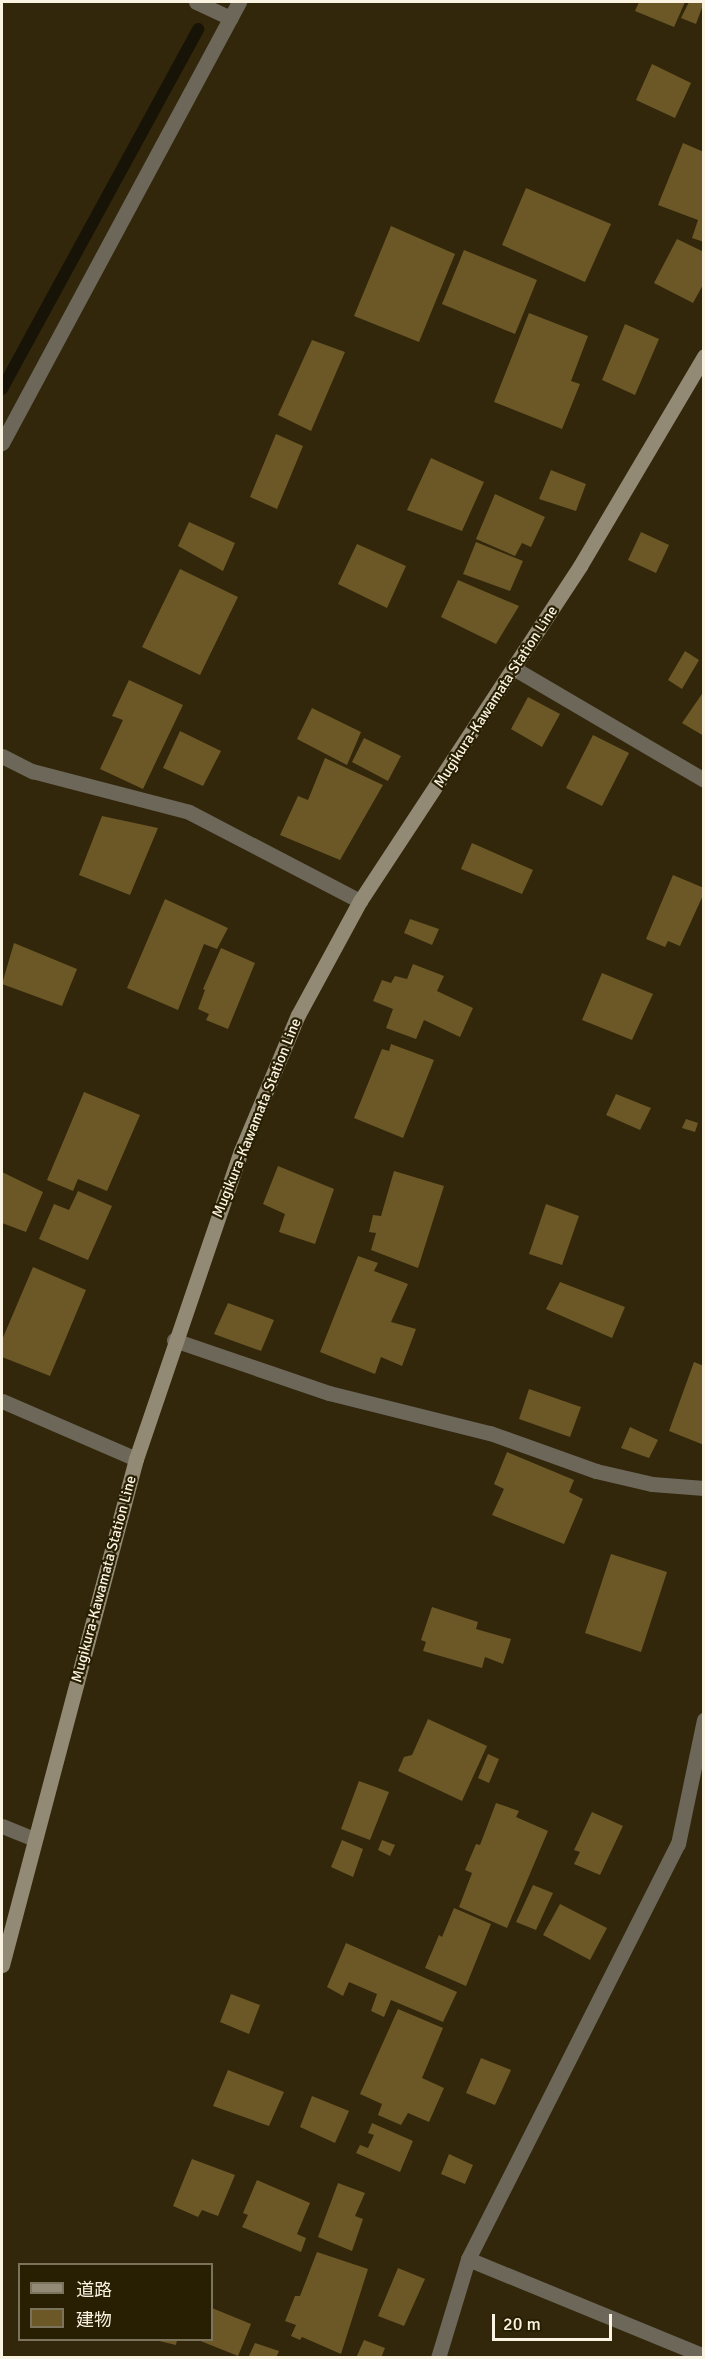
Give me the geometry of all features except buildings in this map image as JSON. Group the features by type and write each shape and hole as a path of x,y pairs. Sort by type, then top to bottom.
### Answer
{"main road":[{"name":"Mugikura-Kawamata Station Line","path":"2,1965 136,1459 174,1340 241,1151 298,1016 360,901 515,669 580,566 704,356"}],"street":[{"path":"196,2 230,18"},
{"path":"2,444 239,2"},
{"path":"515,669 704,780"},
{"path":"2,756 32,771 189,812 360,901"},
{"path":"174,1340 329,1393 490,1433 596,1471 652,1484 704,1488"},
{"path":"2,1401 136,1459"},
{"path":"438,2358 468,2259 678,1844 704,1720"},
{"path":"2,1826 34,1839"},
{"path":"468,2259 704,2356"}],"waterway":[{"path":"2,389 198,29"}]}
